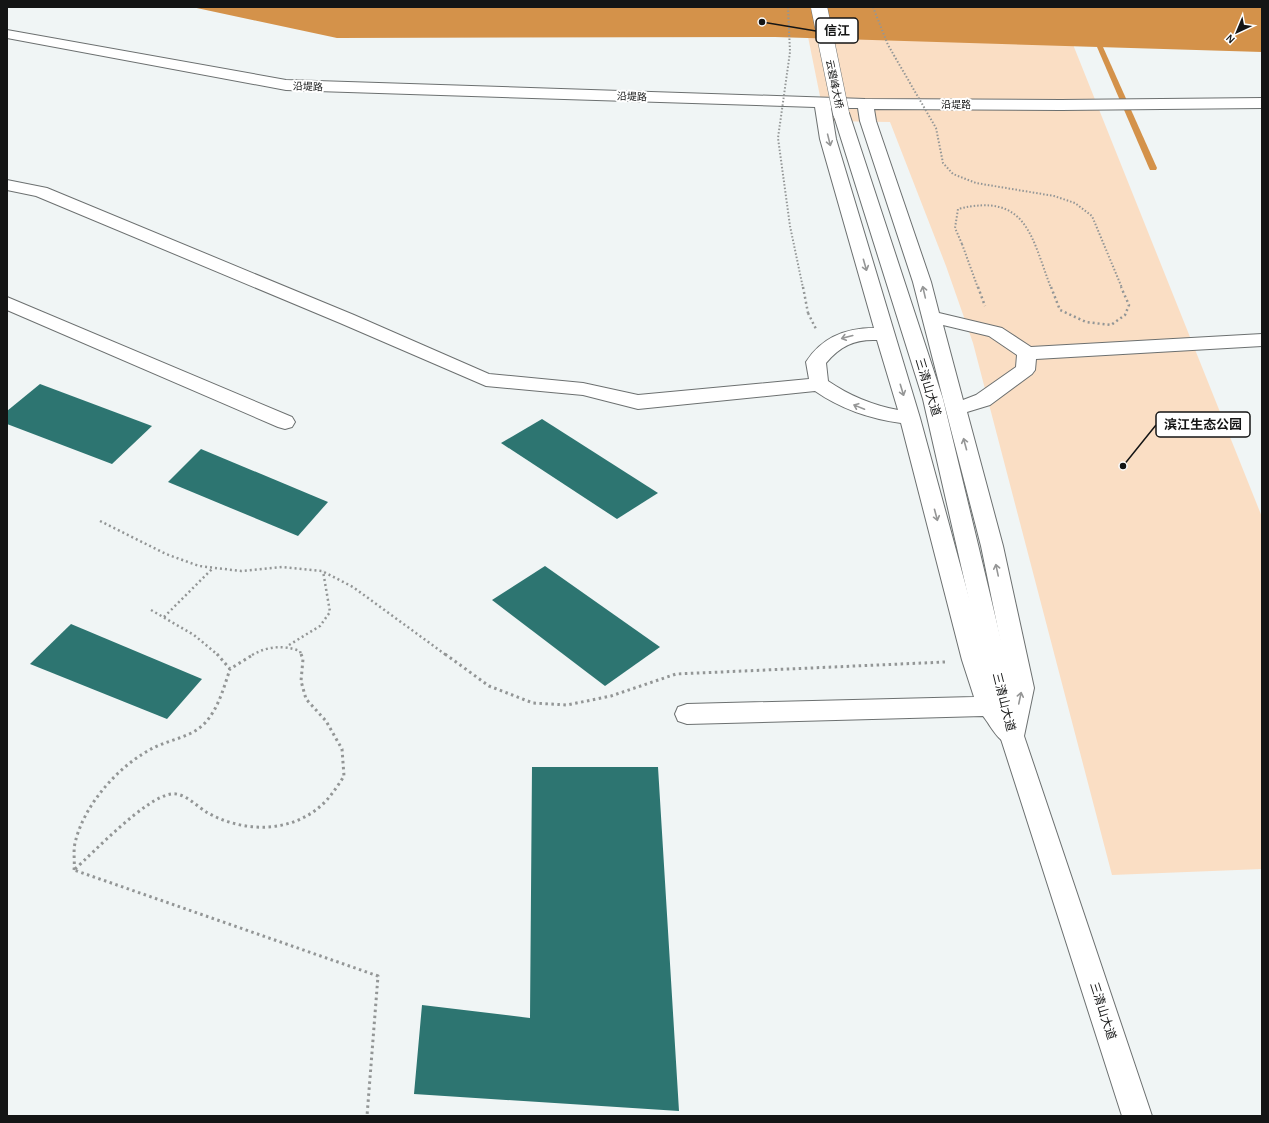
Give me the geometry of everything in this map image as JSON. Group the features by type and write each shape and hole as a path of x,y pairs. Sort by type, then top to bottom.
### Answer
{"street":[{"name":"云碧峰大桥","path":"818,7 841,113 894,282"},
{"name":"沿堤路","path":"7,34 286,85 866,104 1061,105 1262,103"},
{"path":"822,102 828,139 910,418 974,660 989,706 1012,736"},
{"path":"866,104 868,121 922,282 992,546 1022,688 1012,736"},
{"path":"7,185 41,192 347,319 486,380 583,389 638,402 819,384 836,397 862,408 885,415 910,418"},
{"name":"三清山大道","path":"894,282 933,399 1012,736 1137,1116"},
{"path":"7,303 285,422"},
{"path":"930,316 995,332 1028,353 1262,340"},
{"path":"819,384 816,362 826,348 839,339 865,332 885,334"},
{"path":"956,409 983,400 1025,370 1028,353"},
{"path":"688,714 989,706"}],"path":[{"path":"788,7 790,52 778,138 790,226 808,313"},
{"path":"873,7 888,45 936,128 943,163 953,174 976,183 1054,196 1075,203 1092,216 1129,305 1126,314 1111,325 1086,322 1060,310 1028,228 1017,215 999,206 978,204 958,209 955,228 995,332"},
{"path":"100,520 166,554 199,566 241,571 282,567 322,571 353,587 431,646 464,666 489,686 533,703 567,705 611,696 676,674 795,670 974,660"},
{"path":"164,617 213,568"},
{"path":"289,646 320,626 330,612 322,571"},
{"path":"151,610 182,626 219,654 230,669"},
{"path":"289,646 300,651 303,659 301,681 306,699 326,721 342,749 344,776 324,802 296,822 266,828 241,825 210,814 184,797 173,794 160,797 118,830 74,870 76,840 92,805 112,779 154,747 182,738 206,722 218,702 230,669 254,653 271,647 289,646"},
{"path":"74,870 378,976 367,1116"}],"shaded area":[{"path":"192,7 1262,7 1262,52 775,37 337,38"},
{"path":"802,7 1058,7 1262,517 1262,869 1112,875 973,343 946,266 890,122 825,121"}],"building":[{"path":"40,384 152,426 112,464 7,424 7,411"},
{"path":"542,419 658,493 617,519 501,443"},
{"path":"201,449 328,502 298,536 168,482"},
{"path":"545,566 660,647 605,686 492,600"},
{"path":"71,624 202,679 167,719 30,664"},
{"path":"532,767 658,767 679,1111 414,1094 422,1005 530,1018"}],"waterway":[{"path":"1100,47 1153,168"}],"place":[{"name":"信江","path":"762,22"},
{"name":"滨江生态公园","path":"1123,466"}]}
